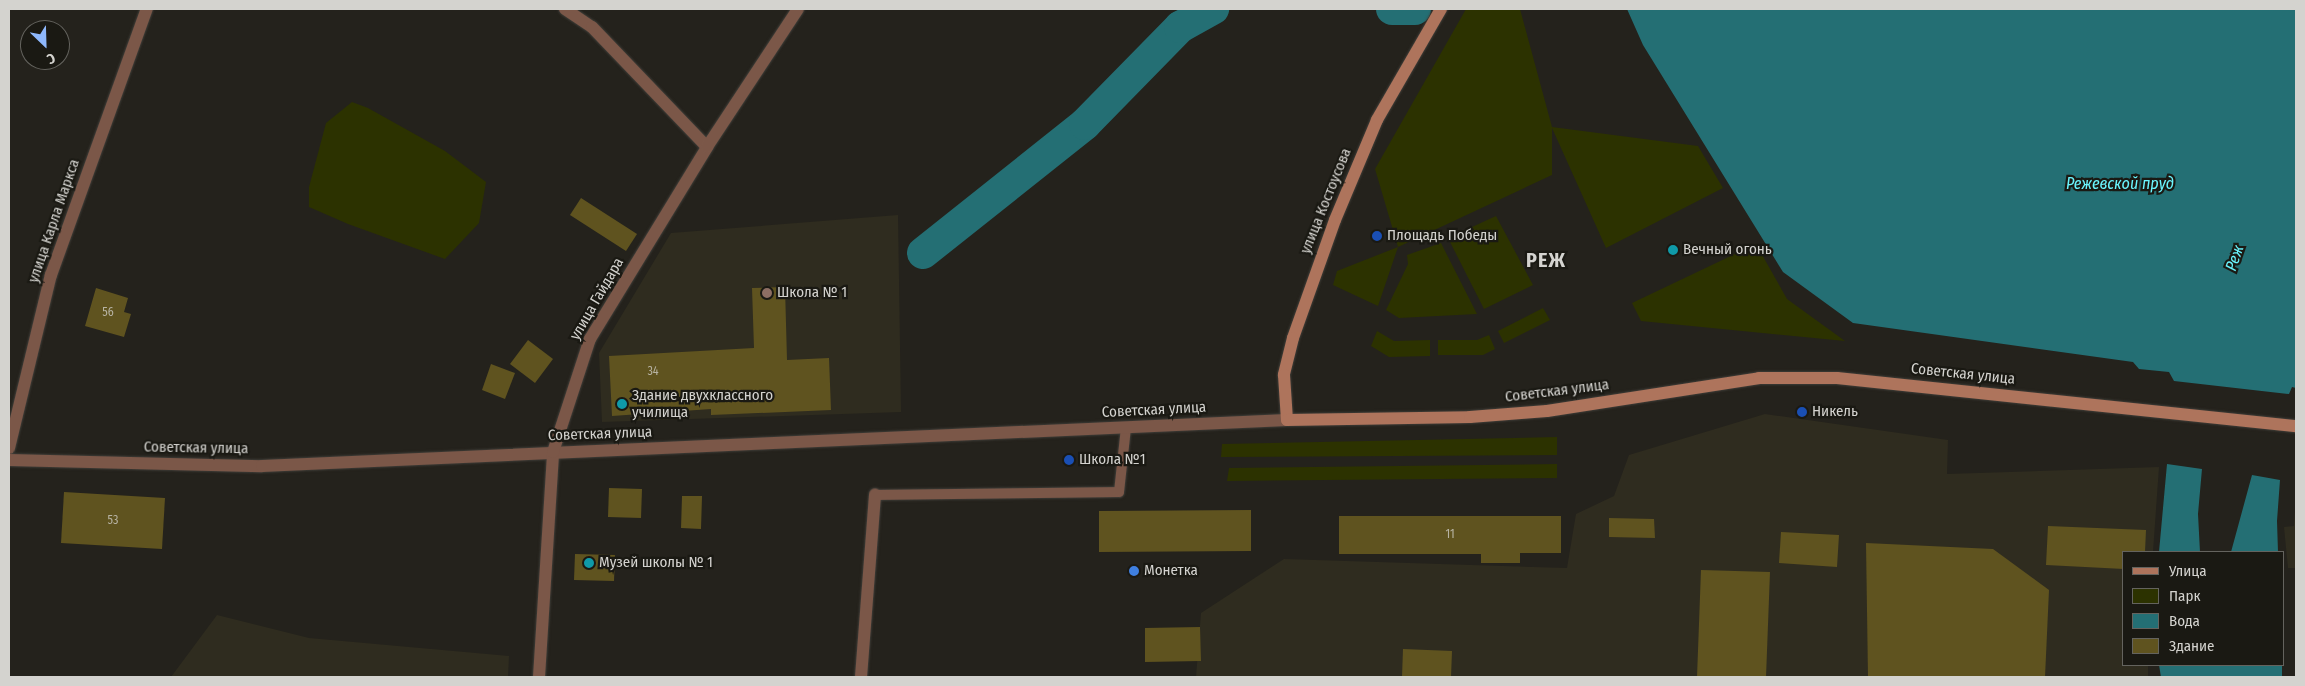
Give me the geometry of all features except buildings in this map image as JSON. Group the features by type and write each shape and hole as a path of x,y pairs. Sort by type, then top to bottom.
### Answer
{"main road":[{"name":"улица Костоусова","path":"1286,420 1284,375 1293,338 1335,220 1377,120 1442,9"},
{"name":"Советская улица","path":"1286,420 1470,417 1547,412 1758,378 1837,378 2296,426"}],"street":[{"name":"улица Карла Маркса","path":"9,448 51,274 146,9"},
{"path":"566,9 592,27 707,147"},
{"name":"улица Гайдара","path":"539,677 552,452 590,339 707,147 798,9"},
{"name":"Советская улица","path":"9,460 262,466 1286,420"},
{"path":"861,677 875,495"}],"lane":[{"path":"875,495 1118,492 1126,428"}],"shaded area":[{"name":"Школа № 1","path":"898,215 901,412 602,422 599,353 671,233"},
{"path":"1765,414 1948,440 1947,474 2159,467 2153,551 2122,551 2122,666 2148,666 2148,677 1196,677 1201,613 1284,559 1567,568 1576,514 1614,496 1629,455"},
{"path":"2296,495 2296,568 2288,568 2284,527 2294,526"},
{"path":"217,615 309,638 509,656 508,677 171,677"}],"green space":[{"path":"1466,9 1520,9 1552,127 1698,146 1723,188 1606,248 1552,128 1552,175 1398,247 1375,169"},
{"path":"352,102 368,108 445,151 486,182 479,223 445,259 348,224 309,207 309,187 326,123"},
{"path":"1496,216 1533,285 1484,309 1448,238"},
{"path":"1441,243 1477,314 1399,318 1386,310 1408,264 1407,255"},
{"path":"1756,244 1787,299 1845,341 1641,321 1632,303"},
{"path":"1398,247 1378,306 1333,285 1337,271"},
{"path":"1543,308 1550,320 1504,343 1498,331"},
{"path":"1377,331 1394,341 1430,340 1430,356 1389,357 1371,346"},
{"path":"1489,335 1495,349 1483,355 1438,355 1438,340 1477,340"},
{"path":"1557,437 1557,455 1221,457 1222,444"},
{"path":"1557,464 1557,478 1227,481 1229,468"}],"water":[{"name":"Режевской пруд","path":"1627,9 2296,9 2296,388 2292,387 2289,394 2174,381 2169,372 2139,369 2133,362 1853,323 1783,272 1643,45"},
{"path":"2167,464 2202,469 2198,514 2200,551 2159,551"},
{"path":"2252,475 2280,480 2277,521 2278,551 2231,551"},
{"path":"2159,666 2282,666 2282,677 2161,677"}],"waterway":[{"path":"923,253 1085,124 1180,27 1213,9"},
{"path":"1392,9 1415,9"}],"place":[{"name":"Площадь Победы","path":"1377,236"},
{"name":"Вечный огонь","path":"1673,250"},
{"name":"Школа № 1","path":"767,293"},
{"name":"Здание двухклассного училища","path":"622,404"},
{"name":"Никель","path":"1802,412"},
{"name":"Школа №1","path":"1069,460"},
{"name":"Музей школы № 1","path":"589,563"},
{"name":"Монетка","path":"1134,571"}],"district":[{"name":"РЕЖ","path":"1546,260"}],"water label":[{"name":"Реж","path":"2235,258"}]}
